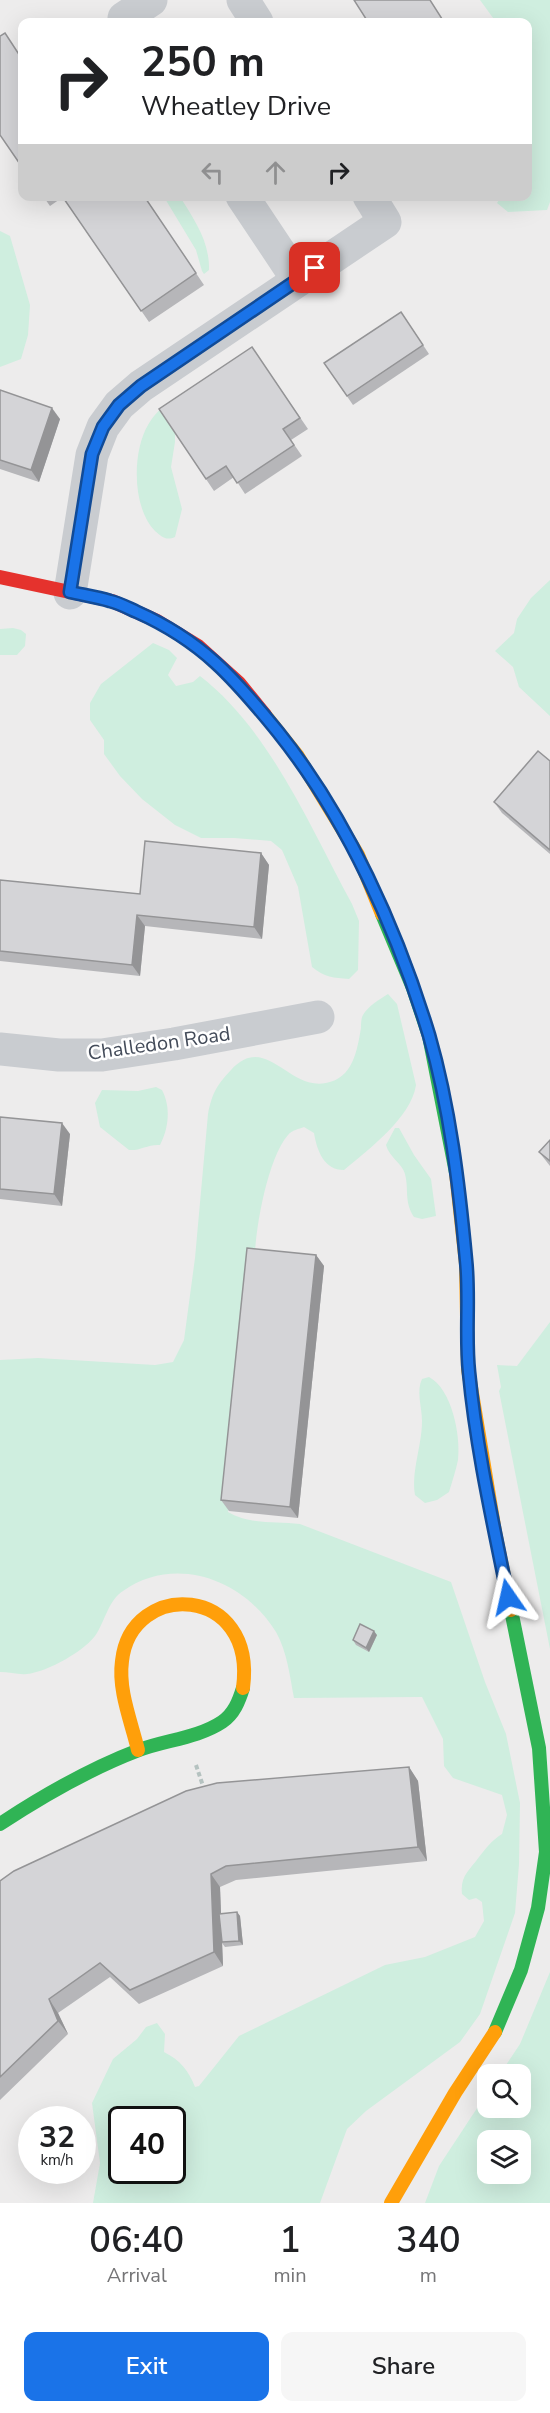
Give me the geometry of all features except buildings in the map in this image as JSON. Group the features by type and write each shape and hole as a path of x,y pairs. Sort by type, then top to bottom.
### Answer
{"street":[{"path":"124,18 151,0"},
{"path":"243,0 254,18"},
{"path":"245,201 298,280"},
{"path":"70,592 92,454 103,427 119,405 141,386 385,222 372,201"},
{"path":"0,577 112,601 157,621 198,646 239,683 297,756 358,855 413,988 429,1036 454,1156 466,1264 468,1369 473,1408 495,1532 539,1748 546,1852 538,1908 521,1970 493,2037 455,2093 391,2203"},
{"name":"Challedon Road","path":"0,1049 59,1055 102,1055 318,1017"},
{"path":"0,1824 46,1794 138,1750 206,1729 229,1718 240,1700 246,1678 243,1652 236,1632 204,1605 183,1601 164,1605 146,1616 130,1635 122,1655 121,1673 138,1750"}],"green space":[{"path":"480,0 550,0 550,202 547,210 508,212 497,203 498,201 532,201 532,18 493,18"},
{"path":"166,201 183,201 196,222 209,260 209,270 204,274 196,250"},
{"path":"0,231 10,236 30,305 28,335 21,359 0,367"},
{"path":"166,404 173,407 175,414 175,442 171,467 182,509 175,537 169,539 155,531 147,521 138,494 137,480 137,464 143,436 152,419"},
{"path":"550,580 550,716 519,687 513,667 495,651 514,633 517,619 531,598"},
{"path":"13,628 26,634 25,646 17,655 0,655 0,629"},
{"path":"153,643 169,650 177,658 168,675 176,686 193,682 200,676 225,698 247,724 287,781 359,921 358,970 349,979 329,976 312,967 298,887 282,850 271,841 201,838 175,825 142,799 120,776 104,754 104,740 90,720 90,703 101,684"},
{"path":"388,994 397,1004 416,1085 398,1121 344,1170 331,1167 327,1163 317,1146 314,1133 304,1127 288,1135 275,1159 264,1192 256,1242 228,1512 254,1521 300,1524 451,1582 485,1682 506,1734 520,1803 515,1913 480,2014 460,2042 366,2111 347,2129 320,2203 93,2203 100,2163 96,2133 96,2106 92,2106 92,2103 113,2059 137,2039 146,2027 157,2023 165,2034 164,2052 183,2066 195,2087 199,2086 239,2036 385,1965 425,1957 475,1937 484,1921 482,1902 476,1898 469,1900 462,1894 462,1883 484,1850 502,1834 507,1815 502,1795 453,1778 444,1766 443,1739 422,1697 294,1698 285,1656 276,1632 246,1598 228,1586 207,1578 186,1574 165,1574 143,1580 118,1595 92,1640 76,1653 55,1665 35,1672 24,1674 0,1672 0,1360 38,1358 155,1365 173,1362 184,1340 195,1258 208,1114 216,1090 231,1070 244,1060 255,1057 277,1065 300,1079 312,1083 326,1083 335,1080 342,1076 352,1062 358,1046 361,1020 371,1006"},
{"path":"156,1087 162,1090 168,1110 167,1125 160,1145 129,1150 100,1127 95,1103 102,1090 138,1091"},
{"path":"395,1128 399,1128 431,1179 436,1216 422,1219 414,1217 411,1212 405,1174 386,1145"},
{"path":"550,1322 550,1649 499,1391 501,1387 497,1365 517,1366"},
{"path":"429,1377 437,1383 449,1402 456,1426 459,1450 449,1492 437,1500 425,1503 415,1495 414,1477 422,1430 419,1389 422,1379"},
{"path":"550,1972 550,2203 425,2203 439,2166 477,2108 477,2118 531,2118 531,2064 507,2064 520,2044"}],"traffic: fast":[{"path":"382,914 413,988 429,1036 456,1173"},
{"path":"495,2032 521,1970 538,1908 546,1852 539,1748 511,1610"},
{"path":"0,1824 50,1793 102,1766 139,1750 203,1732 222,1722 233,1711 243,1688"}],"traffic: slow":[{"path":"265,715 297,755 358,855 382,914"},
{"path":"456,1173 466,1264 468,1369 495,1532 511,1610"},
{"path":"138,1750 123,1694 121,1672 130,1634 147,1616 168,1606 191,1605 213,1612 231,1628 242,1654 243,1688"},
{"path":"391,2203 455,2093 495,2032"}],"traffic: jam":[{"path":"0,577 112,601 157,621 198,646 239,683 265,715"}],"route":[{"path":"315,268 141,386 119,405 103,427 92,454 70,592 112,601 157,621 198,646 239,683 297,756 358,855 379,902 429,1036 454,1156 466,1264 468,1369 473,1408 508,1597"}]}
